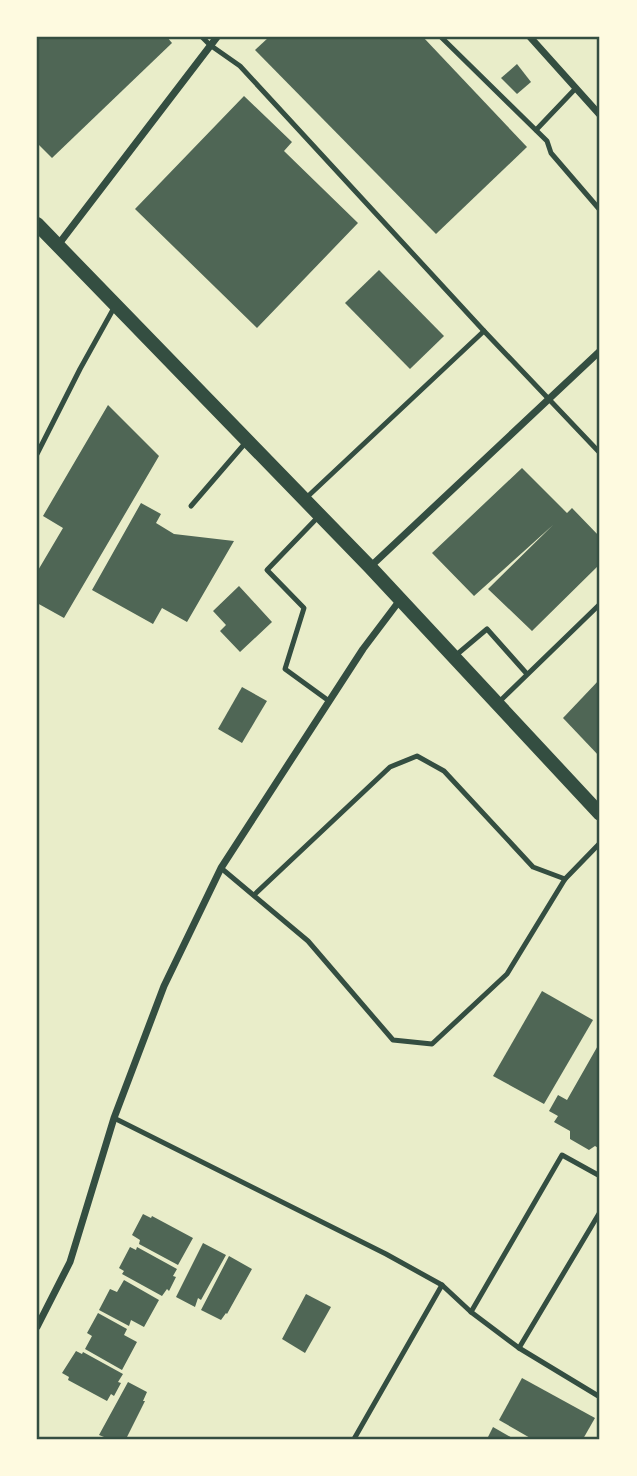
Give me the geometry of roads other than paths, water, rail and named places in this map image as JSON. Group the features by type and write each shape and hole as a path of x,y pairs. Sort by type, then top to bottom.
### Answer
{"main road":[{"path":"37,224 370,567 600,814"}],"street":[{"path":"58,246 217,37"},
{"path":"530,37 600,115"},
{"path":"370,567 600,351"},
{"path":"37,1327 70,1262 114,1118 164,986 221,867 363,649 400,600"}],"lane":[{"path":"202,37 240,66 600,453"},
{"path":"441,37 547,141 551,153 600,209"},
{"path":"536,130 576,88"},
{"path":"37,454 115,306"},
{"path":"305,500 484,331"},
{"path":"191,506 247,442"},
{"path":"319,516 267,570 304,608 285,669 329,701"},
{"path":"496,704 600,604"},
{"path":"453,657 487,629 527,674"},
{"path":"254,895 390,767 417,757 444,771 533,867 565,879"},
{"path":"221,867 308,941 393,1040 432,1044 507,974 565,879 600,843"},
{"path":"114,1118 442,1284 471,1312 519,1348 600,1397"},
{"path":"471,1312 562,1155 600,1176"},
{"path":"519,1348 600,1212"},
{"path":"354,1439 442,1284"}]}
